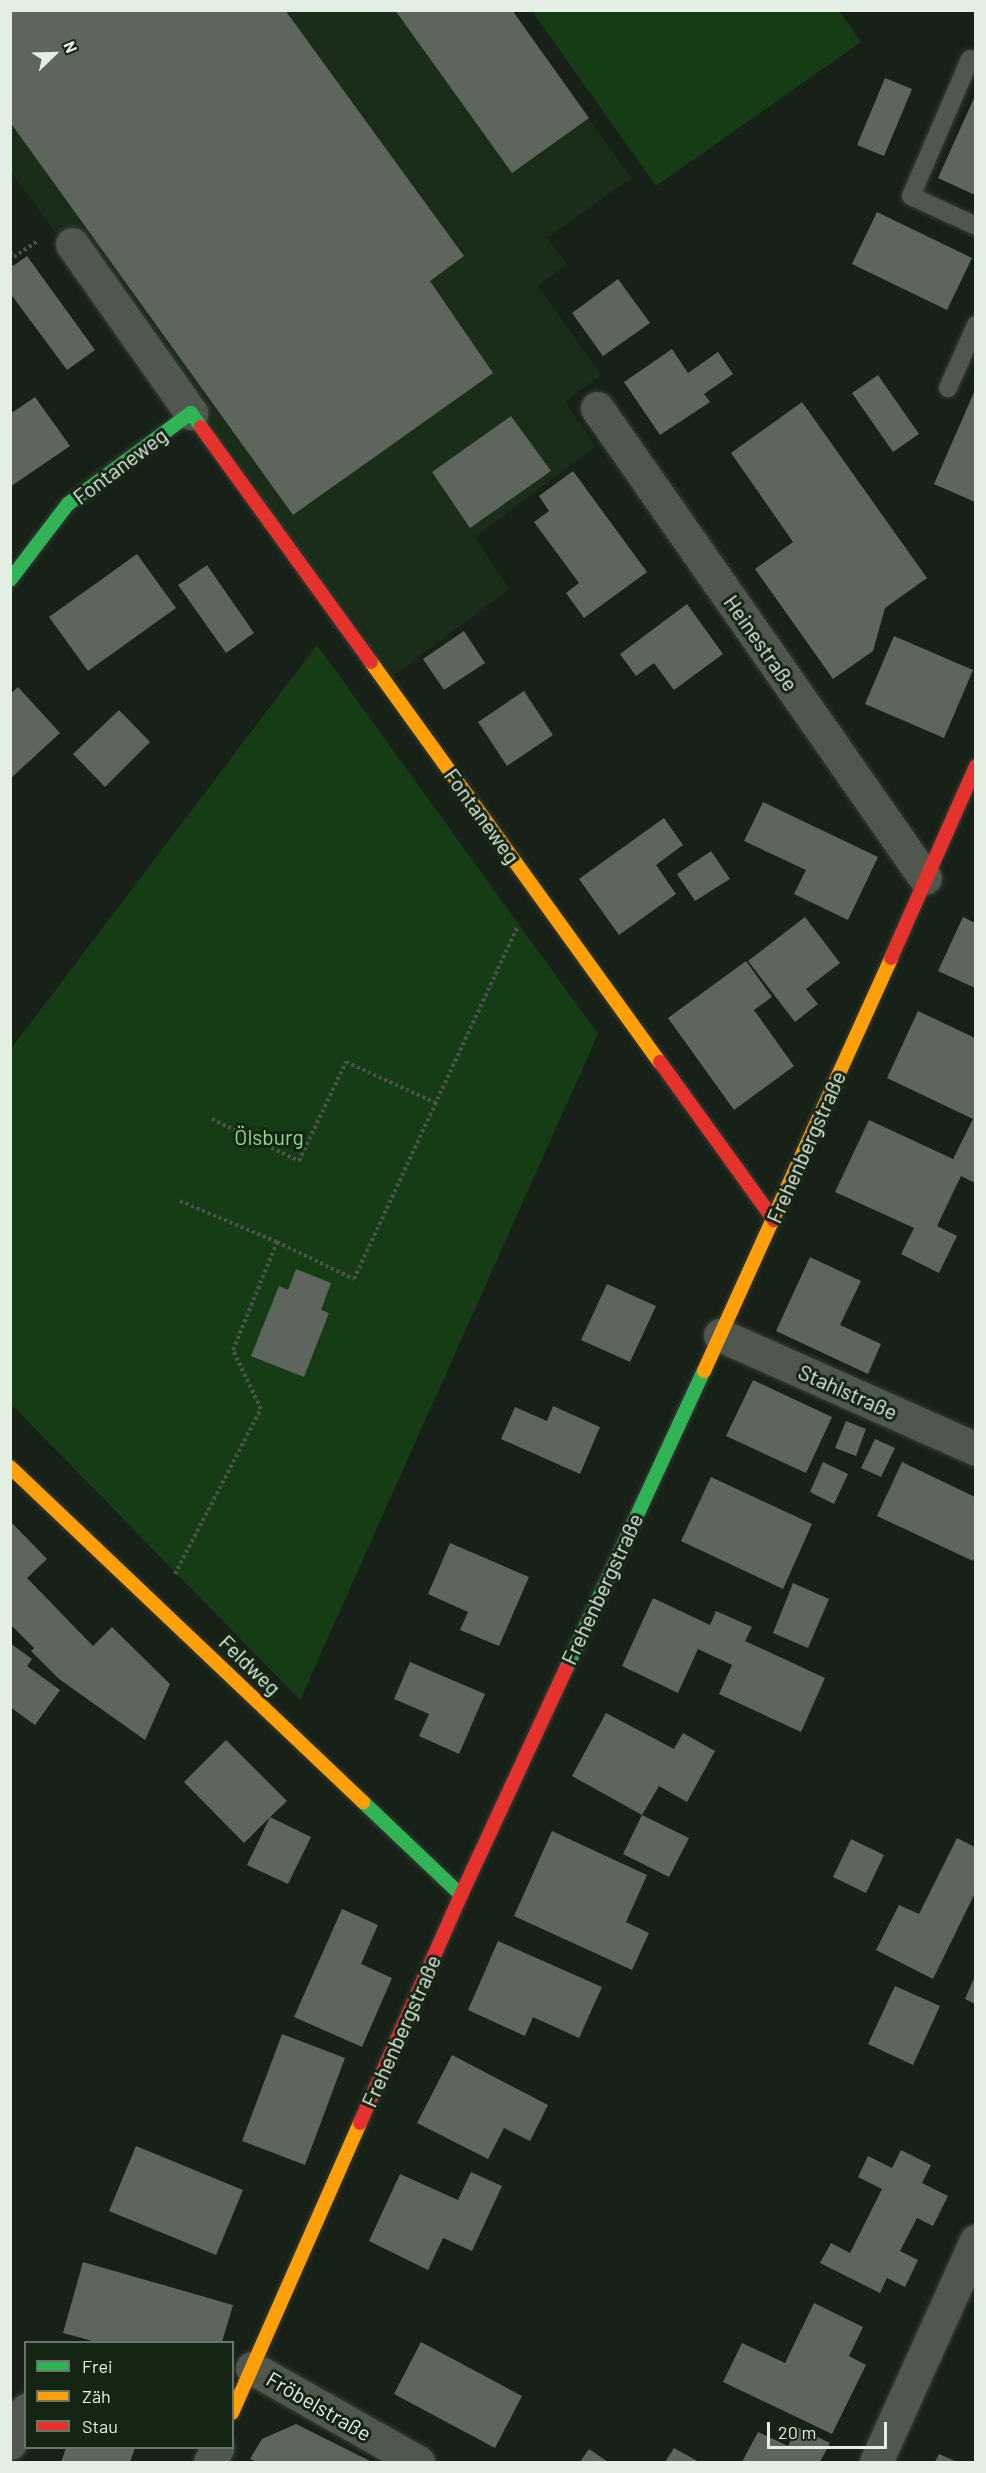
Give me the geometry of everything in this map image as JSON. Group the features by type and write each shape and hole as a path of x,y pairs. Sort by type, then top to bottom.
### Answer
{"street":[{"name":"Fontaneweg","path":"72,244 191,414 774,1220"},
{"name":"Heinestraße","path":"597,408 925,878"},
{"name":"Fontaneweg","path":"10,580 68,504 191,414"},
{"name":"Frehenbergstraße","path":"234,2408 461,1895 774,1220 975,766"},
{"name":"Stahlstraße","path":"720,1335 975,1449"},
{"name":"Feldweg","path":"10,1467 461,1895"},
{"path":"876,2463 975,2241"},
{"name":"Fröbelstraße","path":"252,2368 418,2463"},
{"path":"10,2443 24,2414"},
{"path":"210,2463 217,2449"}],"lane":[{"path":"970,59 911,195 975,226"},
{"path":"948,388 975,325"}],"path":[{"path":"180,1201 276,1242 354,1279 535,890"},
{"path":"212,1119 298,1161 346,1062 436,1103"},
{"path":"158,1606 261,1409 233,1350 276,1242"}],"shaded area":[{"path":"10,11 512,11 631,178 547,238 567,264 538,286 601,375 565,402 596,446 475,537 509,589 385,682 11,172"}],"green space":[{"path":"532,11 839,11 861,42 656,186"},
{"name":"Ölsburg","path":"317,645 598,1034 300,1700 11,1404 10,1050"}],"building":[{"path":"10,10 285,10 464,256 430,281 493,373 293,515 10,122"},
{"path":"395,10 512,10 589,118 512,173"},
{"path":"885,78 912,89 884,156 857,145"},
{"path":"975,96 975,195 938,178"},
{"path":"877,212 972,258 947,310 852,264"},
{"path":"27,256 95,350 67,370 10,293 10,263 13,266"},
{"path":"618,279 650,323 603,356 572,313"},
{"path":"672,349 688,373 718,352 733,374 704,394 710,402 660,435 624,382"},
{"path":"878,375 919,434 893,452 852,393"},
{"path":"975,390 975,502 934,484"},
{"path":"35,397 70,446 10,487 10,414"},
{"path":"802,402 927,578 885,608 873,651 833,679 755,569 793,542 731,453"},
{"path":"511,416 551,471 470,528 432,472"},
{"path":"573,471 647,572 584,618 566,593 579,583 534,522 549,511 539,496"},
{"path":"137,554 176,608 88,671 49,617"},
{"path":"207,565 254,633 226,653 178,585"},
{"path":"687,604 723,654 674,690 654,663 636,676 620,654"},
{"path":"464,631 485,663 444,690 423,659"},
{"path":"894,636 973,670 944,738 865,704"},
{"path":"18,687 60,733 10,779 10,694"},
{"path":"524,691 553,735 507,766 478,722"},
{"path":"119,710 150,742 105,787 73,754"},
{"path":"763,802 878,857 848,920 794,894 806,870 744,841"},
{"path":"664,818 683,845 656,865 676,894 619,935 579,879"},
{"path":"711,851 730,879 695,901 677,874"},
{"path":"805,917 840,963 806,989 818,1004 795,1022 748,961"},
{"path":"963,917 975,923 975,988 938,971"},
{"path":"746,961 772,997 754,1010 794,1066 734,1110 668,1018"},
{"path":"918,1011 975,1038 975,1183 961,1176 937,1226 957,1236 939,1273 901,1254 914,1228 835,1192 869,1120 953,1159 973,1119 887,1078"},
{"path":"810,1257 861,1281 840,1325 881,1344 868,1374 776,1331"},
{"path":"296,1269 331,1283 321,1310 329,1313 304,1377 251,1356 279,1286 288,1290"},
{"path":"607,1284 656,1306 630,1362 581,1340"},
{"path":"753,1380 832,1417 806,1473 726,1436"},
{"path":"553,1406 600,1427 580,1474 501,1439 515,1407 547,1421"},
{"path":"846,1421 866,1429 856,1456 835,1448"},
{"path":"875,1439 895,1448 881,1477 861,1468"},
{"path":"823,1462 848,1474 834,1504 810,1492"},
{"path":"902,1462 975,1497 975,1556 973,1561 877,1516"},
{"path":"711,1477 812,1524 783,1589 681,1541"},
{"path":"10,1521 47,1559 27,1578 93,1646 112,1627 170,1684 145,1740 59,1679 31,1651 34,1648 10,1624"},
{"path":"450,1543 529,1577 499,1646 460,1630 468,1612 428,1594"},
{"path":"793,1583 829,1599 808,1648 773,1633"},
{"path":"653,1598 710,1625 716,1611 752,1627 745,1641 825,1678 801,1732 719,1694 732,1665 698,1649 678,1693 622,1666"},
{"path":"10,1643 32,1659 27,1666 60,1690 35,1725 10,1707"},
{"path":"410,1662 485,1694 459,1754 419,1736 429,1714 394,1699"},
{"path":"606,1713 674,1749 683,1733 715,1751 687,1802 659,1786 642,1815 572,1776"},
{"path":"226,1740 287,1801 244,1843 184,1782"},
{"path":"642,1815 689,1838 669,1877 623,1854"},
{"path":"270,1817 311,1837 288,1884 247,1865"},
{"path":"552,1831 647,1875 626,1922 649,1933 632,1970 514,1916"},
{"path":"957,1838 975,1847 975,1893 933,1979 876,1950 899,1905 919,1914"},
{"path":"851,1839 884,1855 866,1893 833,1877"},
{"path":"342,1909 378,1925 361,1964 392,1978 362,2047 294,2017"},
{"path":"498,1941 602,1987 579,2038 533,2017 525,2036 468,2010"},
{"path":"975,1976 975,2004 965,1999"},
{"path":"895,1986 940,2006 913,2065 868,2044"},
{"path":"282,2034 345,2058 305,2165 242,2141"},
{"path":"452,2055 548,2105 530,2141 504,2128 488,2159 417,2123"},
{"path":"136,2146 243,2190 216,2255 109,2211"},
{"path":"901,2150 931,2165 922,2183 948,2196 933,2226 917,2218 900,2251 918,2260 905,2287 887,2278 880,2293 820,2263 831,2243 850,2253 882,2189 858,2177 868,2156 892,2168"},
{"path":"471,2172 502,2186 472,2251 443,2238 428,2270 369,2241 400,2174 458,2200"},
{"path":"83,2262 233,2305 222,2341 92,2341 63,2333"},
{"path":"814,2303 863,2327 849,2356 866,2365 832,2434 723,2382 742,2343 785,2363"},
{"path":"421,2342 522,2396 495,2448 394,2394"},
{"path":"296,2424 372,2462 257,2462 250,2459 262,2439"},
{"path":"797,2427 830,2443 820,2462 742,2462 758,2432 788,2446"},
{"path":"674,2448 699,2462 665,2462"},
{"path":"66,2449 135,2449 130,2462 61,2462"},
{"path":"589,2449 608,2462 580,2462"},
{"path":"939,2454 957,2462 935,2462"}],"traffic: fast":[{"path":"10,580 68,504 191,413 201,427"},
{"path":"566,1669 704,1371"},
{"path":"363,1802 461,1895"}],"traffic: slow":[{"path":"371,662 660,1062"},
{"path":"704,1371 891,958"},
{"path":"10,1467 363,1802"},
{"path":"234,2408 360,2123"}],"traffic: jam":[{"path":"201,427 371,662"},
{"path":"891,958 976,766"},
{"path":"660,1062 774,1220"},
{"path":"360,2123 461,1895 566,1669"}]}
